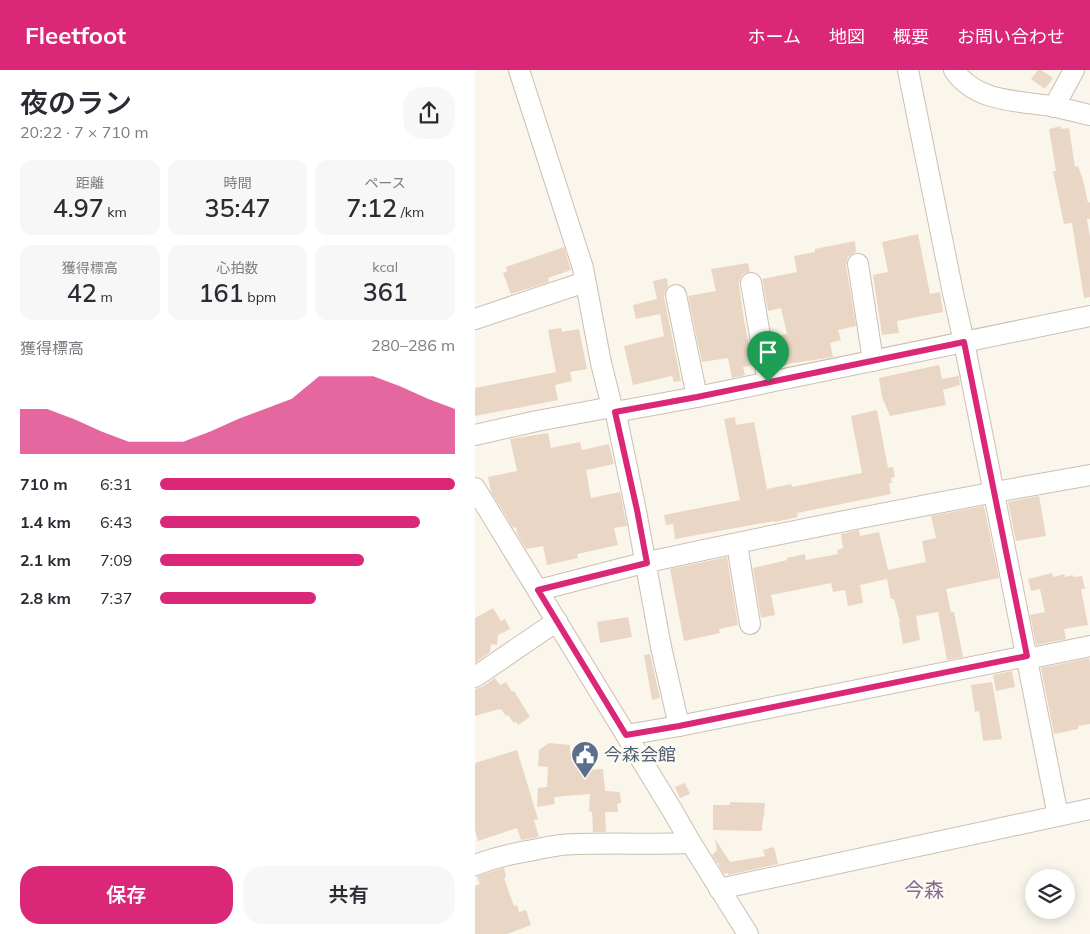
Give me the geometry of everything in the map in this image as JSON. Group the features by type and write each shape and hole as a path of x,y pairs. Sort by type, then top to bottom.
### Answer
{"street":[{"path":"519,70 580,259 601,362 635,501 661,647 679,726"},
{"path":"908,70 1058,816"},
{"path":"954,70 960,79 970,87 997,98 1090,115"},
{"path":"1054,107 1074,70"},
{"path":"858,264 873,361"},
{"path":"475,319 585,282"},
{"path":"751,282 768,382"},
{"path":"675,295 697,397"},
{"path":"475,435 537,421 697,397 1090,316"},
{"path":"538,590 647,563 737,544 994,492 1090,476"},
{"path":"475,488 748,934"},
{"path":"737,544 751,624"},
{"path":"475,677 557,621"},
{"path":"626,735 1090,646"},
{"path":"719,889 1090,809"},
{"path":"475,865 519,852 559,845 691,843"}],"building":[{"path":"1038,70 1053,78 1045,89 1031,79"},
{"path":"1061,126 1061,129 1069,128 1075,167 1078,166 1088,203 1090,202 1090,219 1087,219 1090,238 1090,297 1084,298 1072,223 1064,224 1053,171 1056,171 1049,129"},
{"path":"918,234 930,294 940,292 943,312 897,321 899,333 882,335 873,275 888,272 882,242"},
{"path":"855,241 856,252 848,257 846,265 856,326 838,330 841,340 830,343 833,357 777,367 772,337 787,334 781,308 768,311 762,279 797,272 794,256 815,252 815,249"},
{"path":"564,247 571,270 548,278 549,282 511,294 503,273 507,271 506,267"},
{"path":"748,263 750,271 743,274 739,285 753,365 743,367 745,375 732,378 728,358 702,362 688,296 716,291 711,269"},
{"path":"667,278 668,286 664,297 681,381 674,382 672,376 633,385 624,346 664,336 660,314 636,319 633,305 657,299 653,281"},
{"path":"561,328 562,332 579,329 587,369 570,372 572,381 555,385 558,400 475,416 475,388 556,372 548,330"},
{"path":"939,365 942,379 959,376 960,385 943,390 946,405 890,416 882,397 879,378"},
{"path":"877,410 888,468 893,467 895,477 891,478 892,483 889,483 891,494 797,513 798,517 775,522 675,539 673,524 666,525 664,515 740,500 724,419 735,417 736,425 754,422 767,489 791,484 792,487 862,473 851,416"},
{"path":"548,433 551,448 580,442 582,450 609,444 614,464 586,470 591,498 620,492 627,526 614,528 618,545 577,554 578,558 547,565 543,546 526,549 517,534 516,527 513,528 491,492 488,477 517,471 510,439"},
{"path":"1039,496 1046,536 1016,541 1008,502"},
{"path":"984,506 999,578 946,589 951,612 954,612 963,657 947,660 938,612 916,616 920,640 903,644 900,622 894,599 891,599 887,579 860,585 863,603 848,606 845,590 833,592 831,583 771,595 775,615 761,618 753,568 805,554 806,560 838,554 837,550 843,548 841,534 859,530 860,536 879,532 888,570 926,562 922,541 936,538 931,516"},
{"path":"727,557 738,625 719,629 720,633 684,641 670,569"},
{"path":"1052,573 1053,577 1064,574 1065,577 1073,575 1073,577 1082,576 1085,589 1081,589 1088,625 1064,629 1066,639 1036,645 1030,615 1045,612 1040,589 1031,591 1028,579"},
{"path":"493,608 501,621 505,619 510,629 498,635 497,645 491,644 490,652 475,663 475,618"},
{"path":"628,617 632,637 600,643 597,622"},
{"path":"650,654 660,698 652,700 644,655"},
{"path":"1089,658 1090,724 1078,726 1078,729 1054,734 1041,668"},
{"path":"1012,671 1015,687 996,691 993,675"},
{"path":"495,678 500,685 506,682 512,692 514,691 530,717 518,725 508,715 506,716 501,709 475,716 475,689 482,687"},
{"path":"992,682 1002,739 983,741 979,711 975,712 971,685"},
{"path":"549,743 570,745 570,753 585,751 587,770 603,769 605,791 620,792 621,803 617,804 618,812 605,812 606,832 593,832 592,812 589,811 590,794 554,797 555,804 537,807 538,788 547,787 548,767 538,766 539,750"},
{"path":"517,750 538,819 534,820 539,837 521,840 517,828 478,841 475,830 475,763"},
{"path":"685,783 690,794 680,798 675,787"},
{"path":"730,802 765,803 762,831 713,830 713,805 730,805"},
{"path":"715,839 730,862 765,856 763,850 774,847 778,864 728,875 728,873 724,874 719,863 717,863 712,855 717,850"},
{"path":"504,868 506,877 504,878 514,906 517,905 519,912 526,910 531,925 507,934 475,934 475,886 480,884 477,876"}],"place":[{"name":"今森会館","path":"585,779"}],"district":[{"name":"今森","path":"924,890"}],"route":[{"path":"964,342 1027,656 626,735 538,590 647,563 615,412 768,382 964,342"}]}
